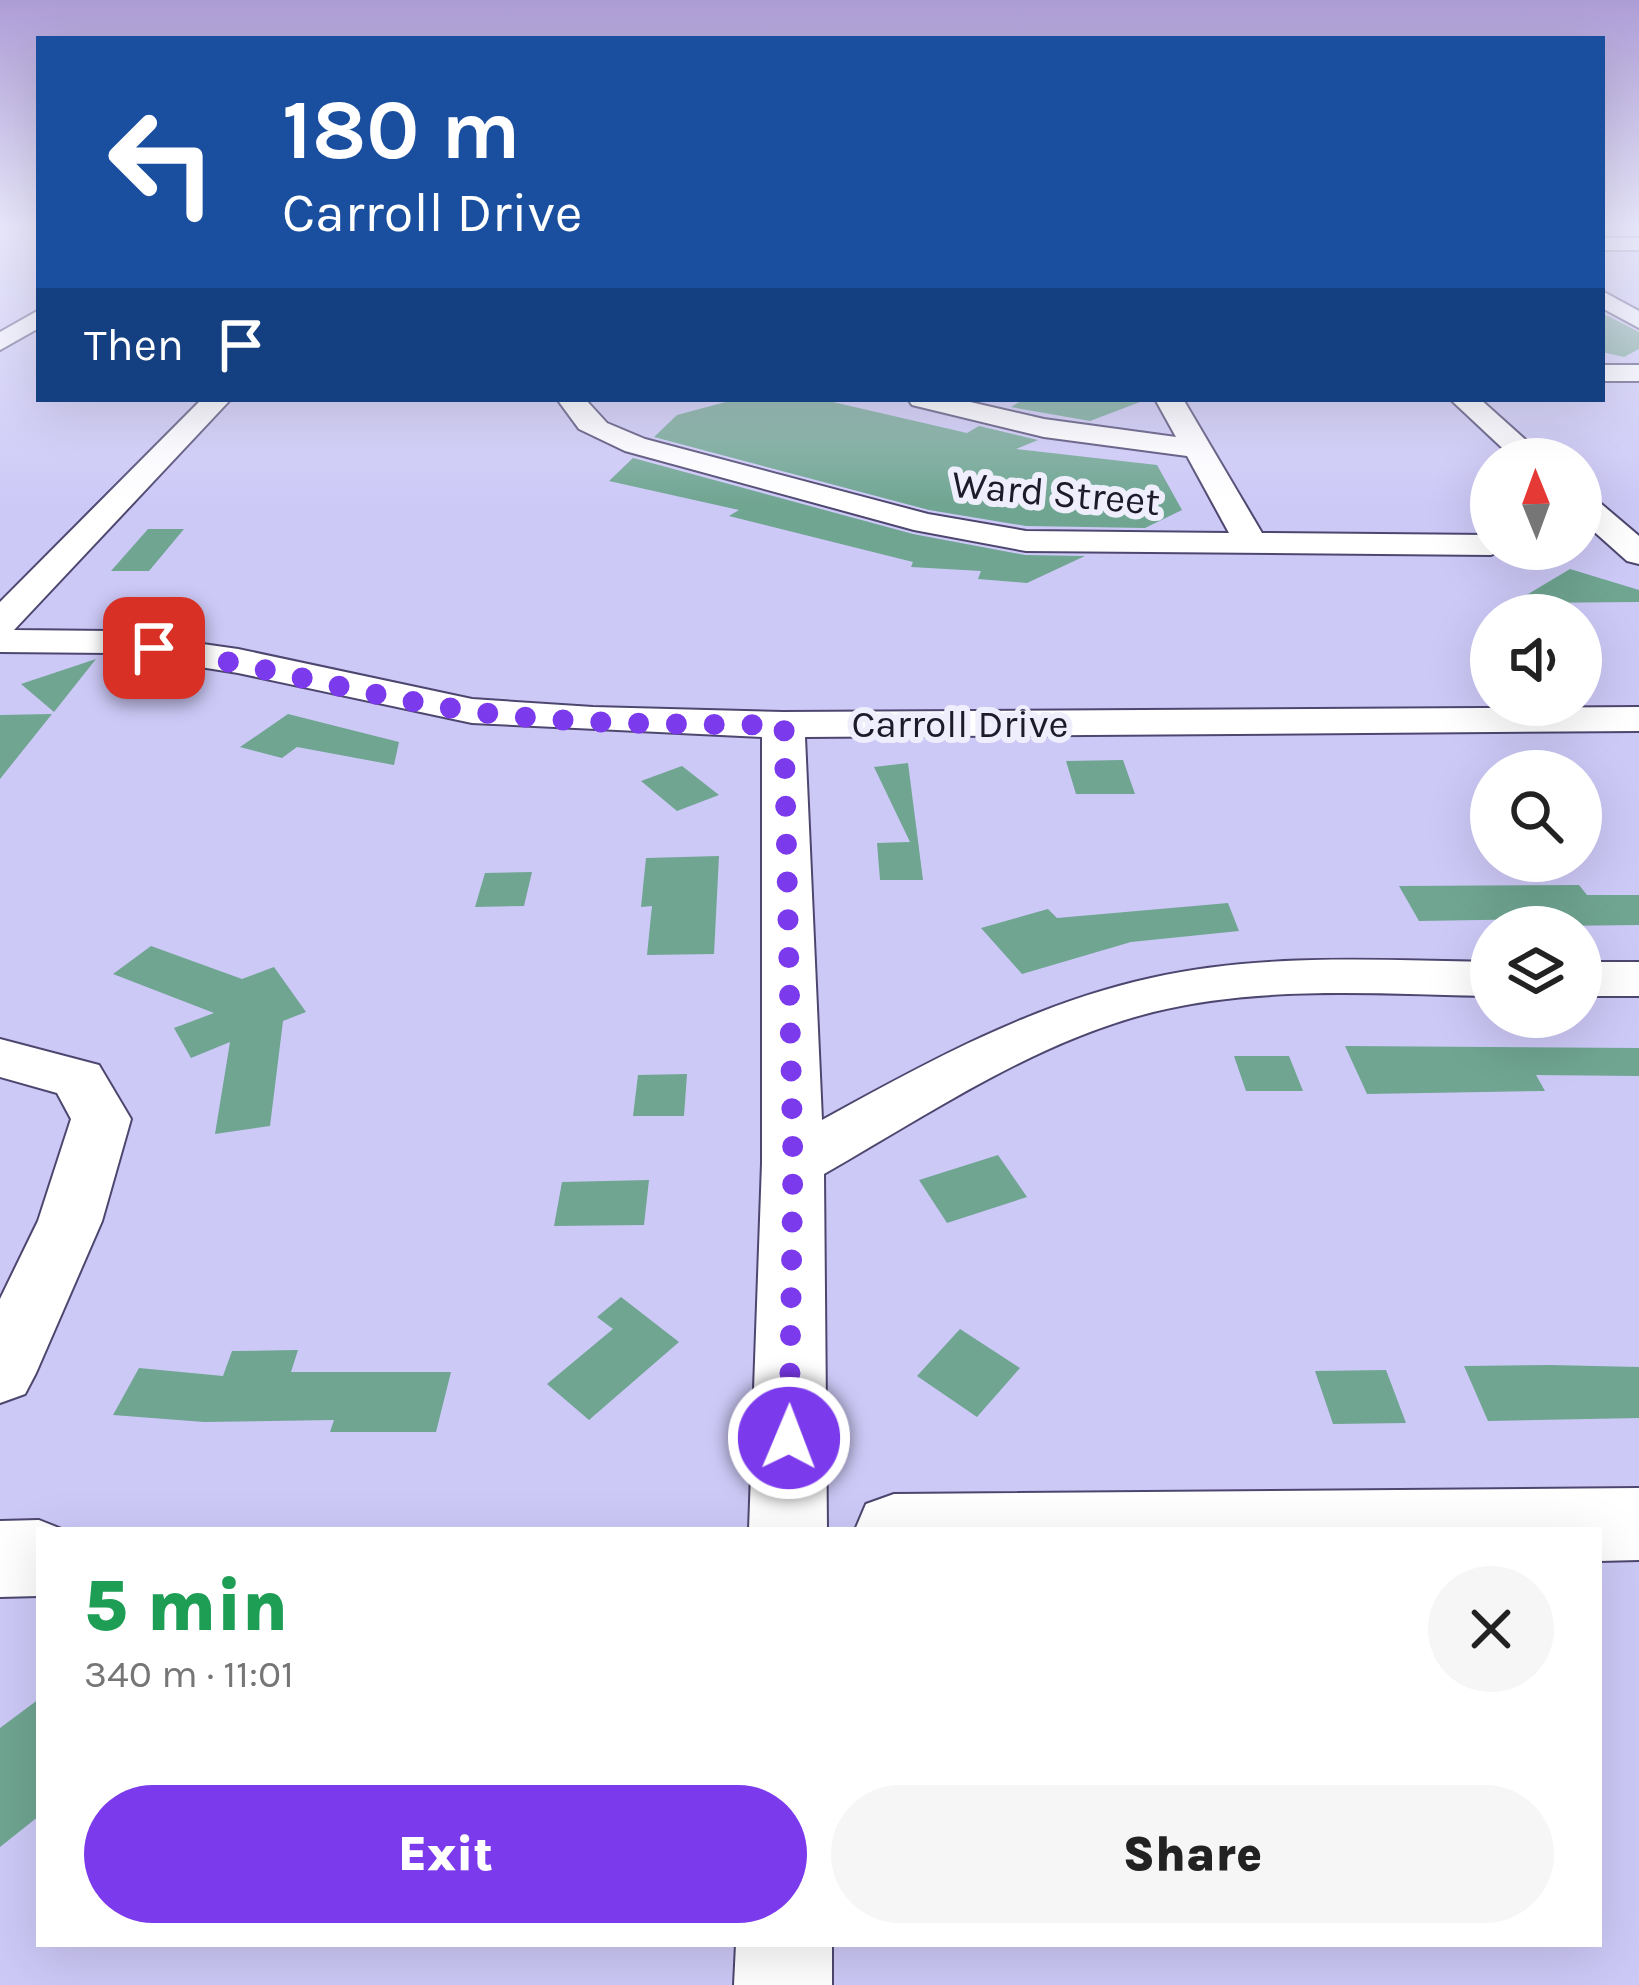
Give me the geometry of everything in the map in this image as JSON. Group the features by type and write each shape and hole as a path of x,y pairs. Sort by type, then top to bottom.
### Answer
{"street":[{"path":"0,343 34,321"},
{"path":"1605,373 1639,373"},
{"path":"0,623 214,402"},
{"name":"Ward Street","path":"572,402 600,432 635,446 926,524 1026,541 1470,545"},
{"path":"935,402 1044,428 1199,449"},
{"path":"1170,402 1252,546"},
{"path":"1467,402 1508,438"},
{"path":"1602,521 1636,551"},
{"path":"1602,549 1636,551"},
{"name":"Carroll Drive","path":"0,641 111,642 238,661 472,711 593,720 784,725 1639,719"},
{"path":"784,725 793,1163 788,1527"},
{"path":"793,1163 992,1057 1075,1018 1150,995 1286,978 1470,979"},
{"path":"1602,979 1639,979"},
{"path":"0,1058 79,1079 101,1119 70,1221 0,1373"},
{"path":"1266,1527 1639,1524"},
{"path":"0,1559 36,1558"},
{"path":"783,1985 784,1947"}],"building":[{"path":"1605,321 1617,321 1639,332 1639,349 1624,357 1605,353"},
{"path":"726,402 833,402 967,433 979,426 1038,440 1016,449 1157,465 1182,510 1145,528 1026,526 929,510 654,437 677,415"},
{"path":"1019,402 1140,402 1090,421 1011,407"},
{"path":"633,458 913,534 1025,555 1085,556 1027,583 978,579 981,571 911,567 913,562 729,516 739,510 609,481"},
{"path":"148,529 184,529 149,571 111,571"},
{"path":"1573,570 1639,590 1639,602 1602,602 1602,594 1528,594"},
{"path":"96,659 54,712 21,684"},
{"path":"52,714 0,779 0,715"},
{"path":"288,714 399,742 394,765 297,747 282,758 240,747"},
{"path":"1123,760 1135,794 1076,794 1066,761"},
{"path":"908,763 923,880 880,880 877,843 910,842 874,767"},
{"path":"682,766 719,795 677,811 641,781"},
{"path":"719,856 714,954 647,955 652,906 641,907 646,858"},
{"path":"532,872 524,906 475,907 485,873"},
{"path":"1579,885 1587,895 1639,895 1639,925 1602,925 1602,906 1470,906 1470,920 1419,921 1399,886"},
{"path":"1228,903 1239,931 1131,942 1022,974 981,928 1048,909 1057,918"},
{"path":"151,946 242,979 274,967 306,1012 283,1021 270,1126 215,1134 230,1042 191,1058 174,1028 214,1013 113,974"},
{"path":"1345,1046 1639,1048 1639,1076 1536,1075 1545,1091 1367,1094"},
{"path":"1234,1056 1289,1056 1303,1091 1246,1091"},
{"path":"687,1074 684,1116 633,1116 638,1075"},
{"path":"998,1155 1027,1197 947,1223 919,1180"},
{"path":"649,1180 644,1225 554,1226 562,1182"},
{"path":"621,1297 679,1342 589,1420 547,1384 613,1329 597,1317"},
{"path":"960,1329 1020,1368 977,1417 917,1376"},
{"path":"298,1350 291,1372 451,1372 436,1432 330,1432 334,1420 204,1422 113,1415 139,1368 223,1376 232,1351"},
{"path":"1464,1366 1639,1367 1639,1418 1488,1421"},
{"path":"1386,1370 1406,1423 1333,1424 1315,1371"},
{"path":"36,1701 36,1818 0,1847 0,1728"}],"route":[{"path":"154,648 472,711 784,725 793,1163 789,1438"}]}
